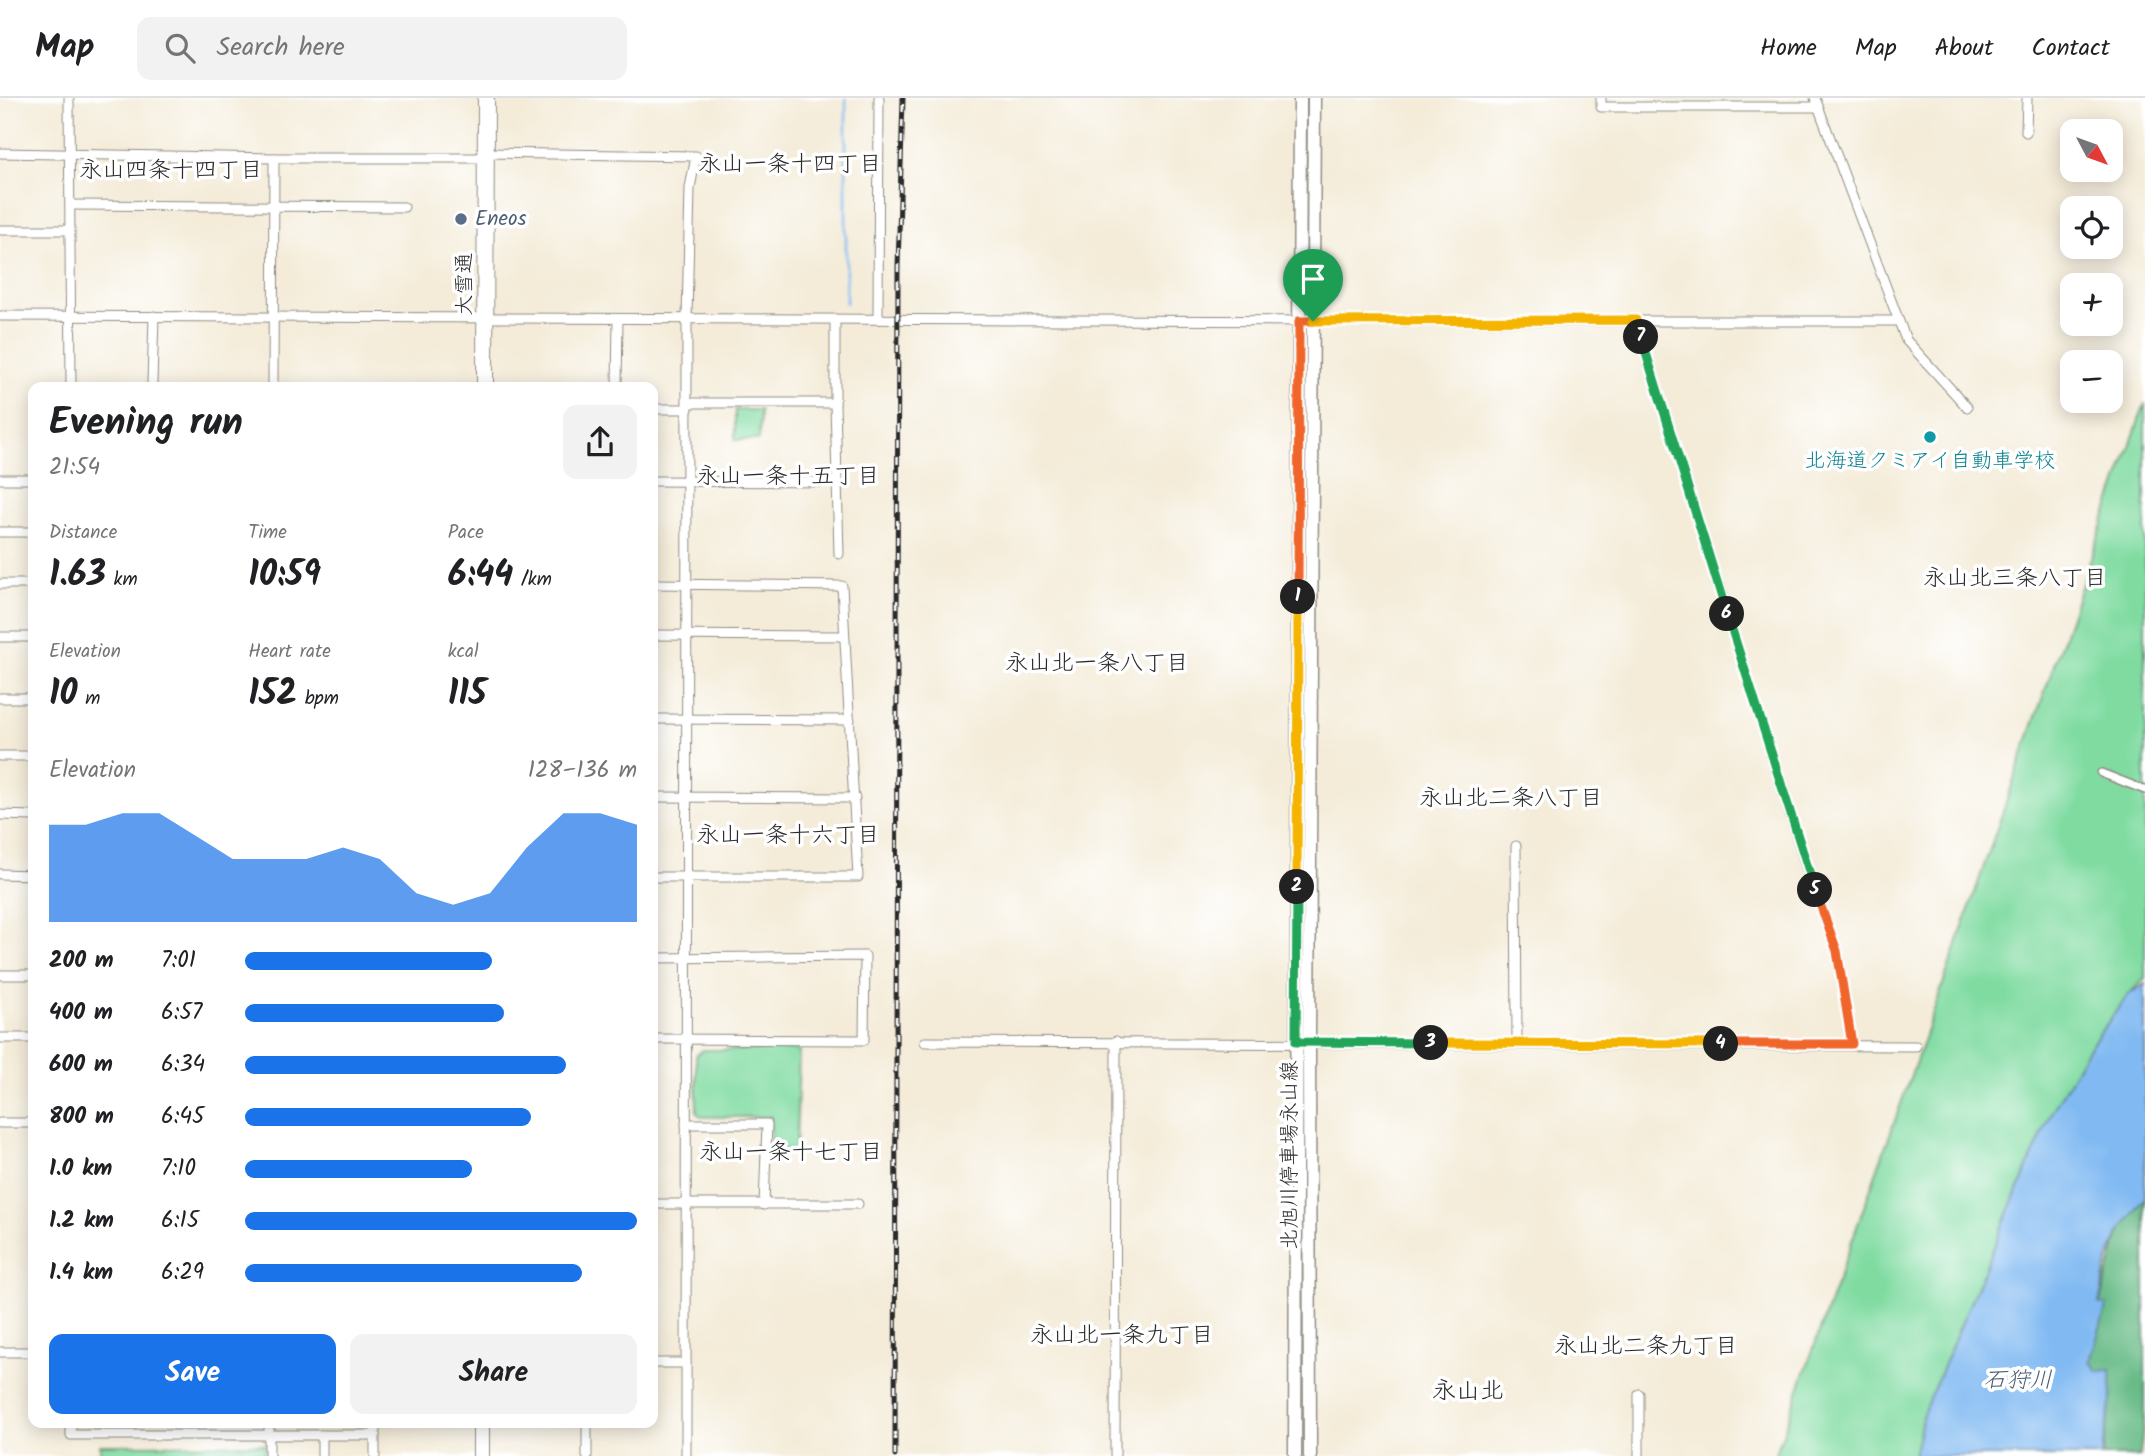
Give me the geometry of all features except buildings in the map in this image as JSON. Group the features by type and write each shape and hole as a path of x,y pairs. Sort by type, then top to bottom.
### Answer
{"highway":[{"name":"大雪通","path":"485,382 486,98"},
{"path":"481,1428 481,1456"}],"main road":[{"name":"北旭川停車場永山線","path":"1300,98 1303,1042 1310,1456"},
{"name":"北旭川停車場永山線","path":"1295,1456 1303,1042 1314,98"}],"street":[{"path":"69,98 71,382"},
{"path":"878,320 880,98"},
{"path":"1601,98 1601,107 1817,103 1906,340 1967,407"},
{"path":"2026,132 2027,98"},
{"path":"0,153 274,158 696,156 690,188 687,318 685,1456"},
{"path":"272,382 274,158"},
{"path":"70,205 404,207"},
{"path":"0,230 70,230"},
{"path":"0,316 1898,321"},
{"path":"152,382 154,316"},
{"path":"835,318 839,554"},
{"path":"617,382 618,319"},
{"path":"1636,320 1807,869 1837,951 1852,1044"},
{"path":"658,409 835,403"},
{"path":"0,478 28,479"},
{"path":"658,481 836,482"},
{"path":"0,532 28,532"},
{"path":"0,584 28,584"},
{"path":"658,584 842,586 858,877 658,877"},
{"path":"658,635 844,636"},
{"path":"0,637 28,637"},
{"path":"0,698 28,698"},
{"path":"658,719 850,720"},
{"path":"0,756 28,756"},
{"path":"2101,773 2145,790"},
{"path":"658,797 855,798"},
{"path":"0,815 28,816"},
{"path":"1516,846 1517,1043"},
{"path":"0,874 28,875"},
{"path":"658,957 865,956 864,1040 658,1039"},
{"path":"0,975 28,975"},
{"path":"0,1038 28,1038"},
{"path":"1115,1456 1116,1041"},
{"path":"925,1042 1916,1046"},
{"path":"0,1122 28,1123"},
{"path":"686,1124 767,1124 764,1205"},
{"path":"658,1204 858,1204"},
{"path":"0,1352 28,1352"},
{"path":"658,1363 686,1363"},
{"path":"1639,1394 1639,1456"},
{"path":"71,1428 71,1435 375,1435"},
{"path":"269,1428 269,1456"},
{"path":"375,1428 375,1456"},
{"path":"587,1428 587,1456"},
{"path":"322,1435 322,1456"}],"green space":[{"path":"2145,403 2145,978 2129,994 1921,1456 1775,1456 1918,1056"},
{"path":"735,410 760,410 759,440 735,440"},
{"path":"703,1050 799,1050 796,1150 770,1150 771,1117 702,1117 697,1113 696,1055"},
{"path":"2145,1198 2145,1409 2140,1456 2104,1456 2110,1370 2098,1372 2090,1361 2106,1306 2099,1305 2120,1231"},
{"path":"265,1444 264,1456 100,1456 100,1445"}],"water":[{"name":"石狩川","path":"2145,984 2145,1198 2120,1231 2108,1261 2099,1304 2107,1305 2090,1361 2098,1371 2110,1370 2112,1393 2102,1456 1914,1456 1924,1411 2051,1113 2088,1049 2129,994"}],"waterway":[{"path":"846,98 846,303"}],"railway":[{"path":"895,1456 898,267 903,98"}],"place":[{"name":"Eneos","path":"461,219"},
{"name":"北海道クミアイ自動車学校","path":"1930,437"}],"district":[{"name":"永山一条十四丁目","path":"790,165"},
{"name":"永山四条十四丁目","path":"171,171"},
{"name":"永山一条十五丁目","path":"788,477"},
{"name":"永山北三条八丁目","path":"2015,579"},
{"name":"永山北一条八丁目","path":"1097,664"},
{"name":"永山北二条八丁目","path":"1511,799"},
{"name":"永山一条十六丁目","path":"788,836"},
{"name":"永山一条十七丁目","path":"791,1153"},
{"name":"永山北一条九丁目","path":"1122,1336"},
{"name":"永山北二条九丁目","path":"1646,1347"},
{"name":"永山北","path":"1468,1391"}],"route":[{"path":"1636,320 1807,869 1837,951 1852,1044 1296,1042 1299,321 1313,321 1636,320"}]}
